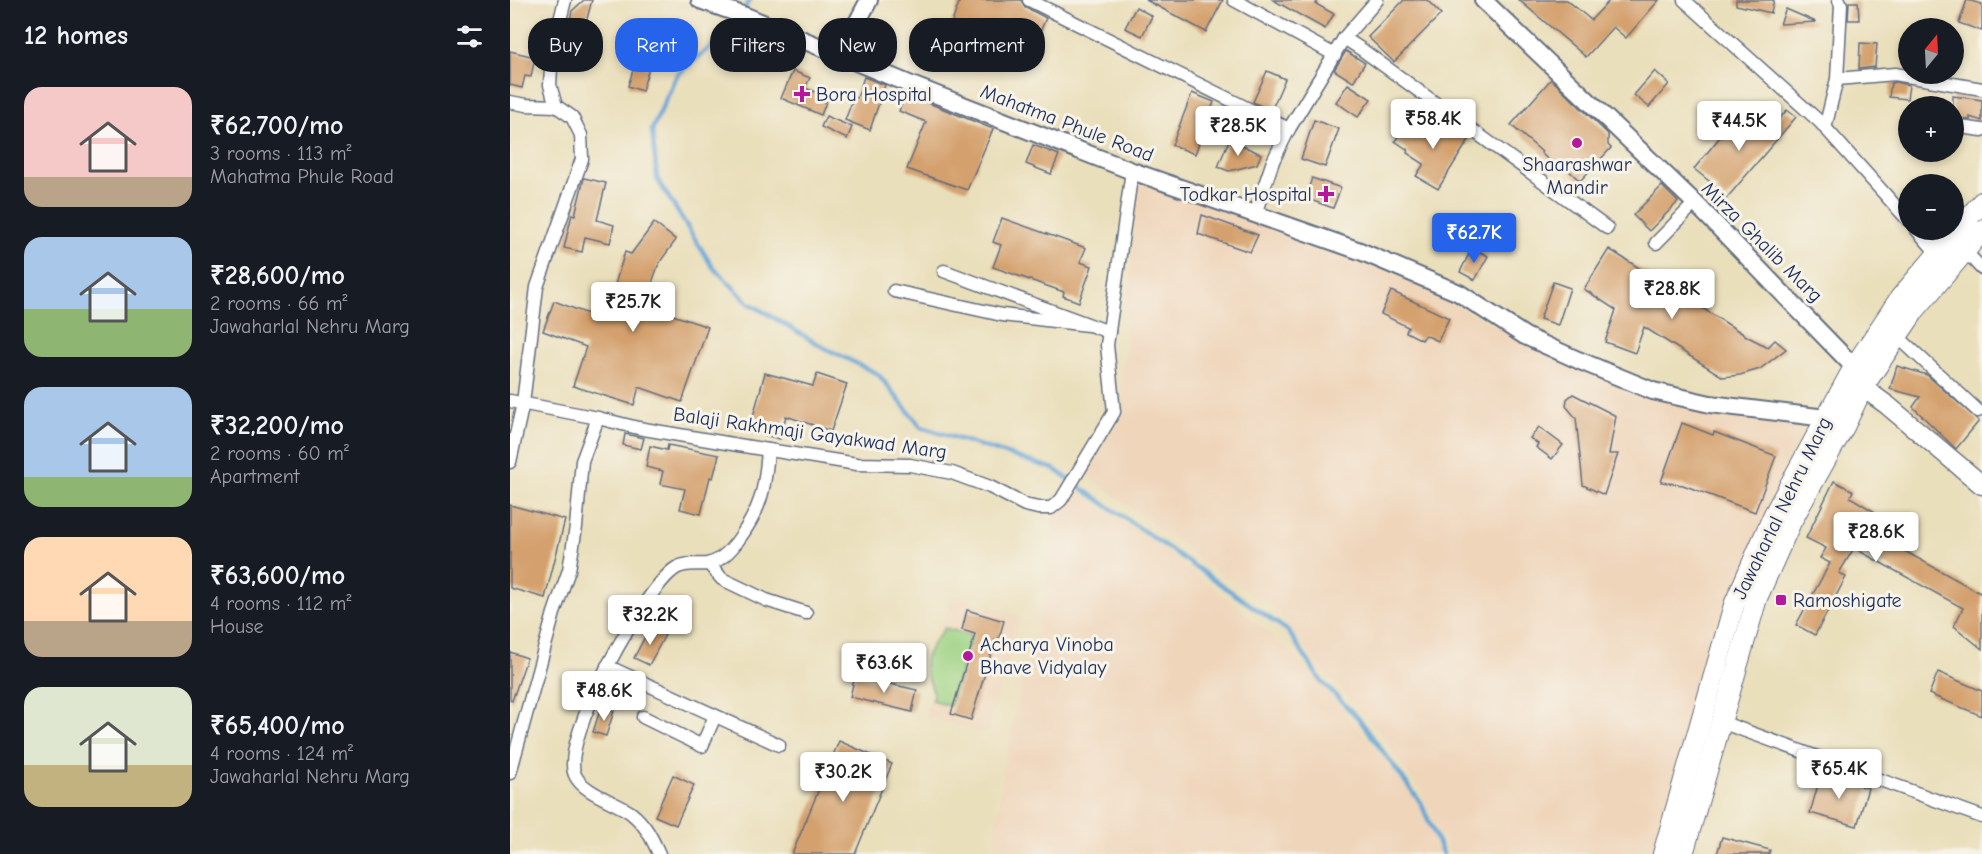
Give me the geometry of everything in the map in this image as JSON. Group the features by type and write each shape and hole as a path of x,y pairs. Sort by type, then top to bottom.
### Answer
{"main road":[{"name":"Jawaharlal Nehru Marg","path":"1663,854 1734,605 1774,514 1826,418 1855,377 1900,298 1982,202"},
{"name":"Jawaharlal Nehru Marg","path":"1683,854 1757,598 1791,522 1844,427 1855,377 1897,336 1915,310 1982,231"},
{"path":"1855,377 1982,485"}],"street":[{"path":"556,106 549,85 552,52 565,0"},
{"path":"860,18 869,0"},
{"path":"1029,0 1289,129"},
{"path":"1234,0 1335,55"},
{"path":"1255,214 1273,161 1289,129 1344,38 1377,0"},
{"name":"Mirza Ghalib Marg","path":"1483,0 1695,203 1791,300 1855,377"},
{"path":"1684,0 1825,128 1898,209"},
{"path":"1825,128 1837,79 1841,5 1839,0"},
{"name":"Mahatma Phule Road","path":"702,1 748,17 818,47"},
{"path":"1344,38 1607,228"},
{"name":"Mahatma Phule Road","path":"879,72 1132,171 1360,250 1459,293 1525,336 1653,391 1710,404 1826,418 1844,427"},
{"path":"1837,79 1894,74 1982,89"},
{"path":"510,102 556,106 572,117 581,135 582,159 537,287 523,403 510,462"},
{"path":"1964,128 1982,130"},
{"path":"944,271 1109,332 1132,171"},
{"path":"1656,243 1695,203"},
{"path":"1926,240 1937,253"},
{"path":"1965,251 1982,269"},
{"path":"894,291 1002,315 1088,325"},
{"name":"Balaji Rakhmaji Gayakwad Marg","path":"510,401 638,428 768,450 857,464 910,465 952,473 990,487 1025,505 1050,508 1060,500 1114,412 1107,345 1109,332"},
{"path":"1897,336 1978,411"},
{"path":"510,773 515,740 569,570 582,461 598,418"},
{"path":"659,854 650,833 631,813 587,789 575,776 573,764 578,736 592,694 607,666 646,601 663,579 683,566 709,564 723,557 735,544 756,510 765,489 768,450"},
{"path":"709,564 722,579 766,600 806,614"},
{"path":"607,666 779,745"},
{"path":"643,717 702,746 715,716"},
{"path":"1721,722 1982,817"}],"shaded area":[{"path":"1138,177 1342,249 1597,376 1702,412 1817,421 1774,503 1656,854 1451,854 1439,834 1421,792 1378,731 1320,668 1279,613 1207,565 1084,473 1119,419"},
{"path":"1075,489 1171,555 1240,608 1295,656 1338,704 1419,804 1440,854 996,854 996,823 1011,730 1044,598 1055,510"},
{"name":"Acharya Vinoba Bhave Vidyalay","path":"952,596 1021,616 986,734 925,717 933,692 923,667 929,645 941,629"}],"green space":[{"path":"945,628 972,636 950,706 932,700 933,691 925,667 929,651"}],"building":[{"path":"584,0 592,0 587,18 570,18 572,11"},
{"path":"960,0 1021,0 1025,7 1046,18 1045,20 1045,18 953,18"},
{"path":"1146,0 1223,0 1206,32"},
{"path":"1273,0 1318,0 1316,4 1334,14 1325,29"},
{"path":"1404,0 1427,0 1441,14 1394,62 1368,37"},
{"path":"1519,0 1567,0 1591,20 1610,0 1659,0 1626,38 1613,27 1586,57"},
{"path":"1736,0 1774,0 1771,13 1736,5"},
{"path":"1967,0 1982,4 1982,31 1964,25 1964,18 1961,18"},
{"path":"1849,2 1858,2 1859,20 1848,20"},
{"path":"1136,7 1152,16 1142,36 1125,28"},
{"path":"1786,9 1816,22 1780,24"},
{"path":"1860,43 1877,44 1875,67 1859,69"},
{"path":"510,51 528,55 528,72 532,72 531,77 525,76 522,88 510,85"},
{"path":"1346,51 1365,63 1353,82 1334,70"},
{"path":"1267,71 1285,79 1271,111 1253,102"},
{"path":"1655,71 1669,84 1649,107 1634,95"},
{"path":"632,72 648,72 642,91 628,86"},
{"path":"793,72 810,78 805,88 828,97 821,115 781,98"},
{"path":"864,77 885,85 870,130 845,120 854,97 857,98"},
{"path":"1551,79 1608,134 1608,145 1611,148 1580,181 1566,168 1560,171 1511,125"},
{"path":"1891,83 1909,85 1907,96 1889,97"},
{"path":"1348,84 1371,99 1358,117 1336,102"},
{"path":"1192,93 1214,102 1195,154 1172,145"},
{"path":"906,94 993,129 967,190 907,169 926,122 899,111"},
{"path":"1964,98 1982,100 1982,121 1970,117 1970,120 1964,119"},
{"path":"1787,110 1796,117 1726,199 1717,191 1719,189 1694,169 1741,111 1767,133"},
{"path":"826,116 852,127 847,139 821,127"},
{"path":"1410,119 1439,138 1447,124 1470,138 1438,189 1416,176 1424,164 1407,153 1408,150 1395,141"},
{"path":"1314,120 1339,129 1325,167 1301,159"},
{"path":"1229,140 1261,154 1257,164 1229,171 1218,167"},
{"path":"1033,145 1059,155 1051,174 1026,164"},
{"path":"584,178 606,183 597,220 614,225 610,243 585,237 582,252 564,248"},
{"path":"1312,178 1341,188 1333,208 1305,198"},
{"path":"1662,186 1678,202 1649,231 1633,215"},
{"path":"1202,215 1258,235 1250,252 1198,234"},
{"path":"1002,218 1086,248 1080,262 1092,266 1079,302 1063,296 1064,292 993,267 1001,245 993,242"},
{"path":"654,223 676,240 659,263 647,297 661,301 658,310 708,327 682,402 639,387 634,405 573,386 586,347 543,331 554,301 604,320 625,252 631,254"},
{"path":"1472,248 1488,256 1475,280 1460,272"},
{"path":"1609,249 1748,337 1768,347 1775,340 1786,349 1760,369 1723,377 1644,327 1635,353 1605,342 1616,310 1584,289"},
{"path":"1553,282 1570,288 1558,325 1540,319"},
{"path":"1391,291 1449,318 1438,341 1425,335 1422,340 1406,332 1408,327 1381,314"},
{"path":"1897,366 1927,375 1979,421 1956,449 1913,407 1920,397 1890,389"},
{"path":"765,373 813,386 817,374 847,384 831,431 786,416 780,439 749,431"},
{"path":"1573,394 1616,416 1609,454 1618,454 1604,495 1583,485 1576,418 1566,406 1567,399"},
{"path":"1682,423 1713,435 1714,432 1776,456 1755,512 1683,485 1661,482"},
{"path":"1539,427 1563,445 1552,459 1536,447 1538,444 1530,438"},
{"path":"625,434 644,438 641,449 623,445"},
{"path":"668,445 719,455 713,478 710,477 701,514 680,509 685,489 660,484 663,471 646,467 650,446 667,450"},
{"path":"1834,481 1853,491 1850,497 1875,512 1865,529 1982,594 1982,649 1954,626 1963,608 1854,548 1839,573 1846,577 1815,635 1796,625 1830,563 1820,558 1826,548 1806,538"},
{"path":"510,505 565,520 545,598 510,588"},
{"path":"967,610 1004,621 998,641 995,640 971,720 951,714 975,634 962,630"},
{"path":"650,627 665,635 649,665 634,658"},
{"path":"510,652 527,658 512,701 510,700"},
{"path":"1938,672 1982,691 1982,716 1929,694"},
{"path":"855,676 917,690 912,712 850,697"},
{"path":"601,707 614,711 606,736 593,732"},
{"path":"839,741 892,764 855,854 792,854"},
{"path":"1821,774 1868,788 1857,826 1810,813"},
{"path":"673,775 694,785 676,825 655,816"},
{"path":"1722,837 1770,850 1769,854 1717,854"}],"waterway":[{"path":"750,0 728,32 677,75 652,130 657,179 712,266 749,303 823,347 878,374 921,427 1054,469 1288,631 1321,681 1359,719 1421,803 1443,854"}],"place":[{"name":"Bora Hospital","path":"802,94"},
{"name":"Shaarashwar Mandir","path":"1577,143"},
{"name":"Todkar Hospital","path":"1326,194"},
{"name":"Ramoshigate","path":"1781,600"},
{"name":"Acharya Vinoba Bhave Vidyalay","path":"968,656"}]}
